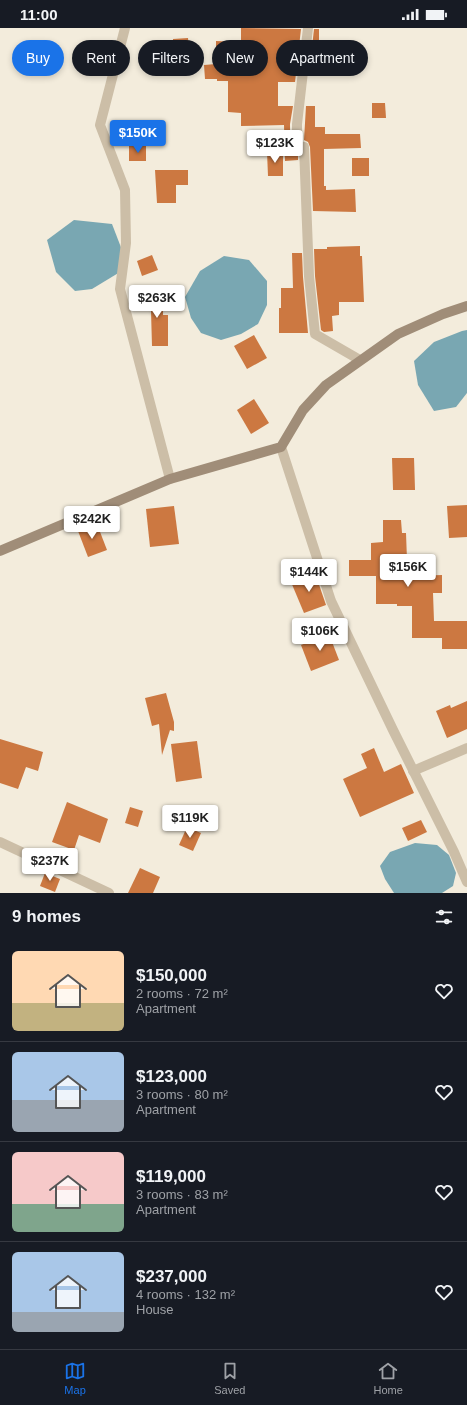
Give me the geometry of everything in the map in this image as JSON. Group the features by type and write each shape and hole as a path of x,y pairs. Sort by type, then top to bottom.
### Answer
{"street":[{"path":"125,28 100,126 125,190 126,243 120,290 170,479"},
{"path":"308,28 297,124 297,146 304,147 310,276 315,334 360,360"},
{"path":"0,551 170,479 280,447 303,410 326,385 398,334 443,314 467,306"},
{"path":"280,447 331,601 454,852 467,882"},
{"path":"413,771 467,748"},
{"path":"0,842 109,893"}],"water":[{"path":"74,220 112,224 122,250 120,272 92,289 75,291 56,272 47,240"},
{"path":"224,256 249,260 267,281 267,305 258,324 241,334 221,340 201,333 191,318 185,297 200,271"},
{"path":"467,330 467,393 456,407 434,411 418,385 414,361 434,342"},
{"path":"415,843 437,845 449,855 456,873 453,886 442,893 394,893 385,879 380,866 390,852"}],"building":[{"path":"241,28 301,29 300,40 276,40 276,76 296,76 295,82 278,82 278,106 293,106 290,124 290,146 293,151 298,153 298,160 285,161 284,125 241,126 241,113 228,112 228,81 205,79 204,65 212,64 212,76 268,76 268,40 241,40"},
{"path":"314,29 319,29 319,40 313,40"},
{"path":"188,38 188,40 173,40"},
{"path":"372,103 385,103 386,118 372,118"},
{"path":"306,106 315,106 315,127 325,127 325,134 360,134 361,148 324,149 324,186 326,186 326,190 355,189 356,212 313,211 310,147 308,142 304,140"},
{"path":"129,146 146,146 146,161 129,161"},
{"path":"267,152 283,152 283,176 268,176"},
{"path":"352,158 369,158 369,176 352,176"},
{"path":"155,170 188,170 188,185 176,185 176,203 157,203"},
{"path":"360,246 360,256 362,256 364,302 339,302 339,315 332,316 333,331 324,332 321,330 315,276 314,249"},
{"path":"292,253 302,253 308,333 279,333 281,288 293,288"},
{"path":"152,255 158,270 142,276 137,261"},
{"path":"146,290 159,290 159,299 163,299 163,315 168,315 168,346 152,346 151,311 146,311"},
{"path":"254,335 267,358 247,369 234,346"},
{"path":"254,399 269,423 251,434 237,410"},
{"path":"392,458 414,458 415,490 393,490"},
{"path":"467,505 467,537 449,538 447,506"},
{"path":"174,506 179,544 150,547 146,509"},
{"path":"383,520 401,520 402,533 406,533 407,560 411,559 412,576 442,575 442,593 433,593 434,621 467,621 467,649 442,649 442,638 412,638 412,606 376,604 376,576 349,576 349,560 371,560 371,543 383,542"},
{"path":"97,524 107,550 88,557 78,531"},
{"path":"315,573 326,605 304,613 291,582"},
{"path":"329,634 339,660 311,671 301,645"},
{"path":"166,693 174,722 174,731 170,730 162,755 159,724 152,726 145,698"},
{"path":"467,701 467,729 447,738 436,711 450,705 451,708"},
{"path":"0,739 43,752 38,771 26,767 18,789 0,783"},
{"path":"197,741 202,778 176,782 171,744"},
{"path":"374,748 384,772 401,764 414,793 360,817 343,779 367,768 361,754"},
{"path":"67,802 108,819 100,843 79,835 74,850 52,842"},
{"path":"179,806 180,825 168,825 167,807"},
{"path":"130,807 143,811 138,827 125,823"},
{"path":"421,820 427,832 408,841 402,828"},
{"path":"187,827 201,833 193,851 179,845"},
{"path":"140,868 160,877 153,893 128,893"},
{"path":"45,873 60,879 55,892 40,886"}]}
